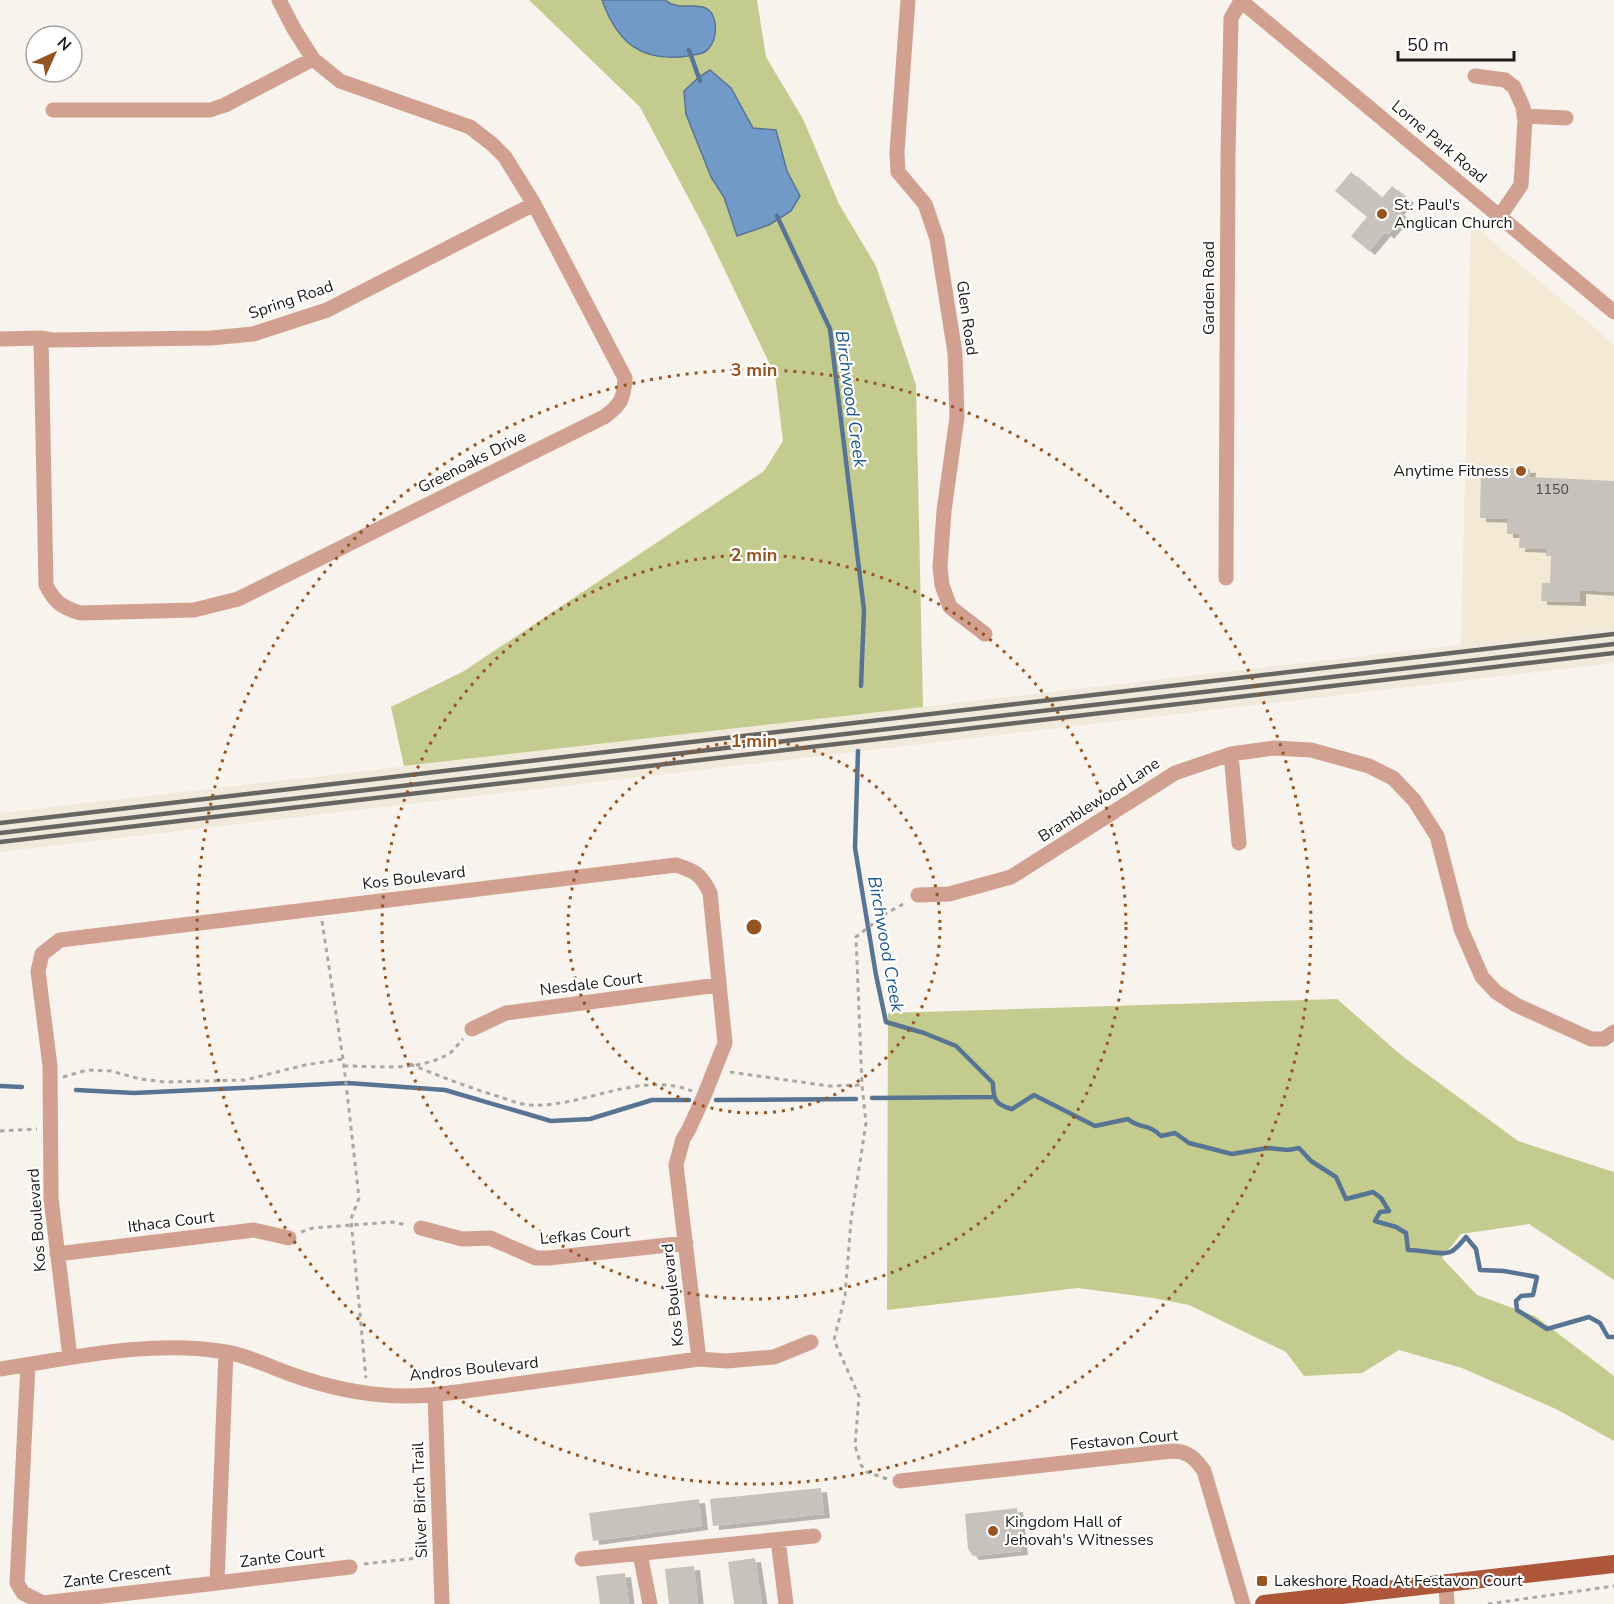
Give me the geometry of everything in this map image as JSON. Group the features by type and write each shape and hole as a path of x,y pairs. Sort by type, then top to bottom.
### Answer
{"main road":[{"path":"1264,1604 1614,1563"}],"street":[{"name":"Greenoaks Drive","path":"40,338 46,585 53,598 66,608 80,614 194,610 218,606 249,594 616,409 624,394 625,378 534,204 505,157 470,127 340,81 313,59 279,0"},
{"name":"Glen Road","path":"908,0 897,152 898,172 926,204 937,239 955,353 957,417 944,512 940,567 942,585 950,607 985,634"},
{"name":"Lorne Park Road","path":"1241,0 1614,312"},
{"name":"Garden Road","path":"1226,578 1227,165 1231,18 1241,0"},
{"path":"52,110 210,110 225,105 313,59"},
{"path":"1474,76 1499,78 1510,83 1520,99 1524,116 1520,190 1500,216"},
{"path":"1524,116 1566,118"},
{"name":"Spring Road","path":"0,339 200,338 253,334 327,310 534,204"},
{"name":"Bramblewood Lane","path":"918,895 950,894 1011,877 1175,773 1231,754 1274,748 1311,750 1369,766 1393,778 1414,800 1437,836 1461,929 1482,977 1496,992 1516,1005 1591,1039 1604,1039 1614,1032"},
{"path":"1231,754 1239,843"},
{"name":"Kos Boulevard","path":"70,1357 51,1198 50,1081 38,964 42,954 60,940 676,865 697,873 710,893 725,1043 715,1071 683,1139 676,1165 699,1359"},
{"name":"Nesdale Court","path":"472,1029 506,1013 718,985"},
{"name":"Lefkas Court","path":"421,1228 462,1239 490,1238 536,1258 686,1243"},
{"name":"Ithaca Court","path":"57,1254 254,1230 289,1238"},
{"name":"Andros Boulevard","path":"0,1369 70,1357 163,1347 193,1348 226,1352 255,1359 321,1383 368,1393 435,1394 699,1359 726,1361 774,1357 811,1342"},
{"path":"217,1583 226,1352"},
{"name":"Zante Crescent","path":"28,1365 17,1583 23,1593 43,1603 217,1583"},
{"name":"Silver Birch Trail","path":"435,1394 442,1604"},
{"name":"Festavon Court","path":"900,1481 1185,1451 1204,1471 1243,1604"},
{"path":"582,1560 814,1536"},
{"path":"778,1540 786,1604"},
{"path":"640,1554 650,1604"},
{"name":"Zante Court","path":"217,1583 350,1567"},
{"path":"1446,1583 1447,1604"}],"path":[{"path":"900,1481 888,1480 867,1472 861,1465 855,1446 859,1396 834,1340 845,1296 851,1220 866,1123 862,1085 856,937 885,914 918,895"},
{"path":"320,908 344,1065 359,1198 351,1219 351,1226 368,1393"},
{"path":"344,1065 393,1066 426,1062 451,1052 472,1029"},
{"path":"50,1081 87,1070 111,1071 140,1079 165,1082 245,1080 305,1065 343,1059"},
{"path":"410,1064 466,1087 527,1105 555,1103 656,1083 677,1085 704,1096"},
{"path":"715,1071 829,1086 862,1085"},
{"path":"0,1131 50,1129"},
{"path":"289,1238 313,1228 392,1222 421,1228"},
{"path":"350,1567 376,1562 440,1556"},
{"path":"1488,1604 1614,1586"}],"shaded area":[{"path":"1471,223 1614,344 1614,627 1461,645"},
{"path":"1614,627 1614,663 0,852 0,813"}],"green space":[{"path":"529,0 757,0 766,57 803,119 839,204 876,266 916,385 923,707 404,766 391,707 464,671 764,471 783,441 775,375 705,229 640,107"},
{"path":"1337,999 1401,1055 1518,1141 1614,1172 1614,1280 1529,1224 1461,1234 1442,1258 1477,1295 1535,1316 1614,1376 1614,1441 1556,1409 1462,1368 1399,1350 1362,1373 1304,1376 1286,1352 1189,1305 1153,1298 1078,1288 887,1310 888,1013"}],"water":[{"path":"602,0 665,0 670,4 705,7 714,18 714,40 705,52 688,56 657,56 644,52 623,38 608,15"},
{"path":"710,70 731,88 753,128 776,130 787,171 800,196 791,211 769,225 737,236 724,197 711,177 686,114 684,91"}],"building":[{"name":"St. Paul's Anglican Church","path":"1351,172 1382,198 1392,186 1408,199 1398,211 1404,216 1388,235 1385,232 1369,251 1351,236 1367,217 1335,191"},
{"path":"1481,467 1530,469 1529,477 1614,481 1614,592 1580,590 1580,602 1541,601 1542,583 1550,583 1551,556 1546,556 1546,549 1519,548 1520,534 1507,534 1507,519 1480,518"},
{"path":"821,1488 824,1514 713,1526 710,1499"},
{"path":"699,1499 702,1526 593,1541 589,1513"},
{"name":"Kingdom Hall of Jehovah's Witnesses","path":"1017,1508 1022,1551 973,1556 968,1549 965,1514"},
{"path":"755,1558 762,1604 734,1604 728,1562"},
{"path":"694,1566 698,1604 669,1604 665,1569"},
{"path":"625,1573 629,1604 600,1604 596,1576"}],"waterway":[{"name":"Birchwood Creek","path":"689,50 700,81"},
{"name":"Birchwood Creek","path":"777,216 830,329 864,610 861,686"},
{"name":"Birchwood Creek","path":"858,751 855,848 886,1022 924,1033 956,1046 993,1083 996,1101 1012,1109 1034,1095 1095,1126 1128,1119 1152,1129 1161,1136 1175,1133 1189,1143 1232,1154 1267,1148 1288,1150 1299,1148 1311,1161 1336,1177 1346,1199 1373,1192 1381,1198 1389,1211 1380,1212 1375,1221 1396,1227 1406,1233 1408,1250 1448,1253 1466,1237 1476,1249 1480,1270 1504,1271 1537,1277 1533,1295 1521,1296 1516,1301 1517,1310 1547,1329 1589,1317 1600,1323 1608,1337 1614,1337"},
{"path":"76,1090 134,1093 348,1083 445,1090 551,1121 590,1119 652,1100 689,1100"},
{"path":"0,1086 22,1087"},
{"path":"872,1098 993,1097"},
{"path":"716,1100 856,1099"}],"railway":[{"path":"0,823 1614,634"},
{"path":"0,833 1614,644"},
{"path":"0,842 1614,653"}],"place":[{"name":"St. Paul's Anglican Church","path":"1382,214"},
{"name":"Anytime Fitness","path":"1521,471"},
{"name":"Kingdom Hall of Jehovah's Witnesses","path":"993,1531"},
{"name":"Lakeshore Road At Festavon Court","path":"1262,1581"}]}
